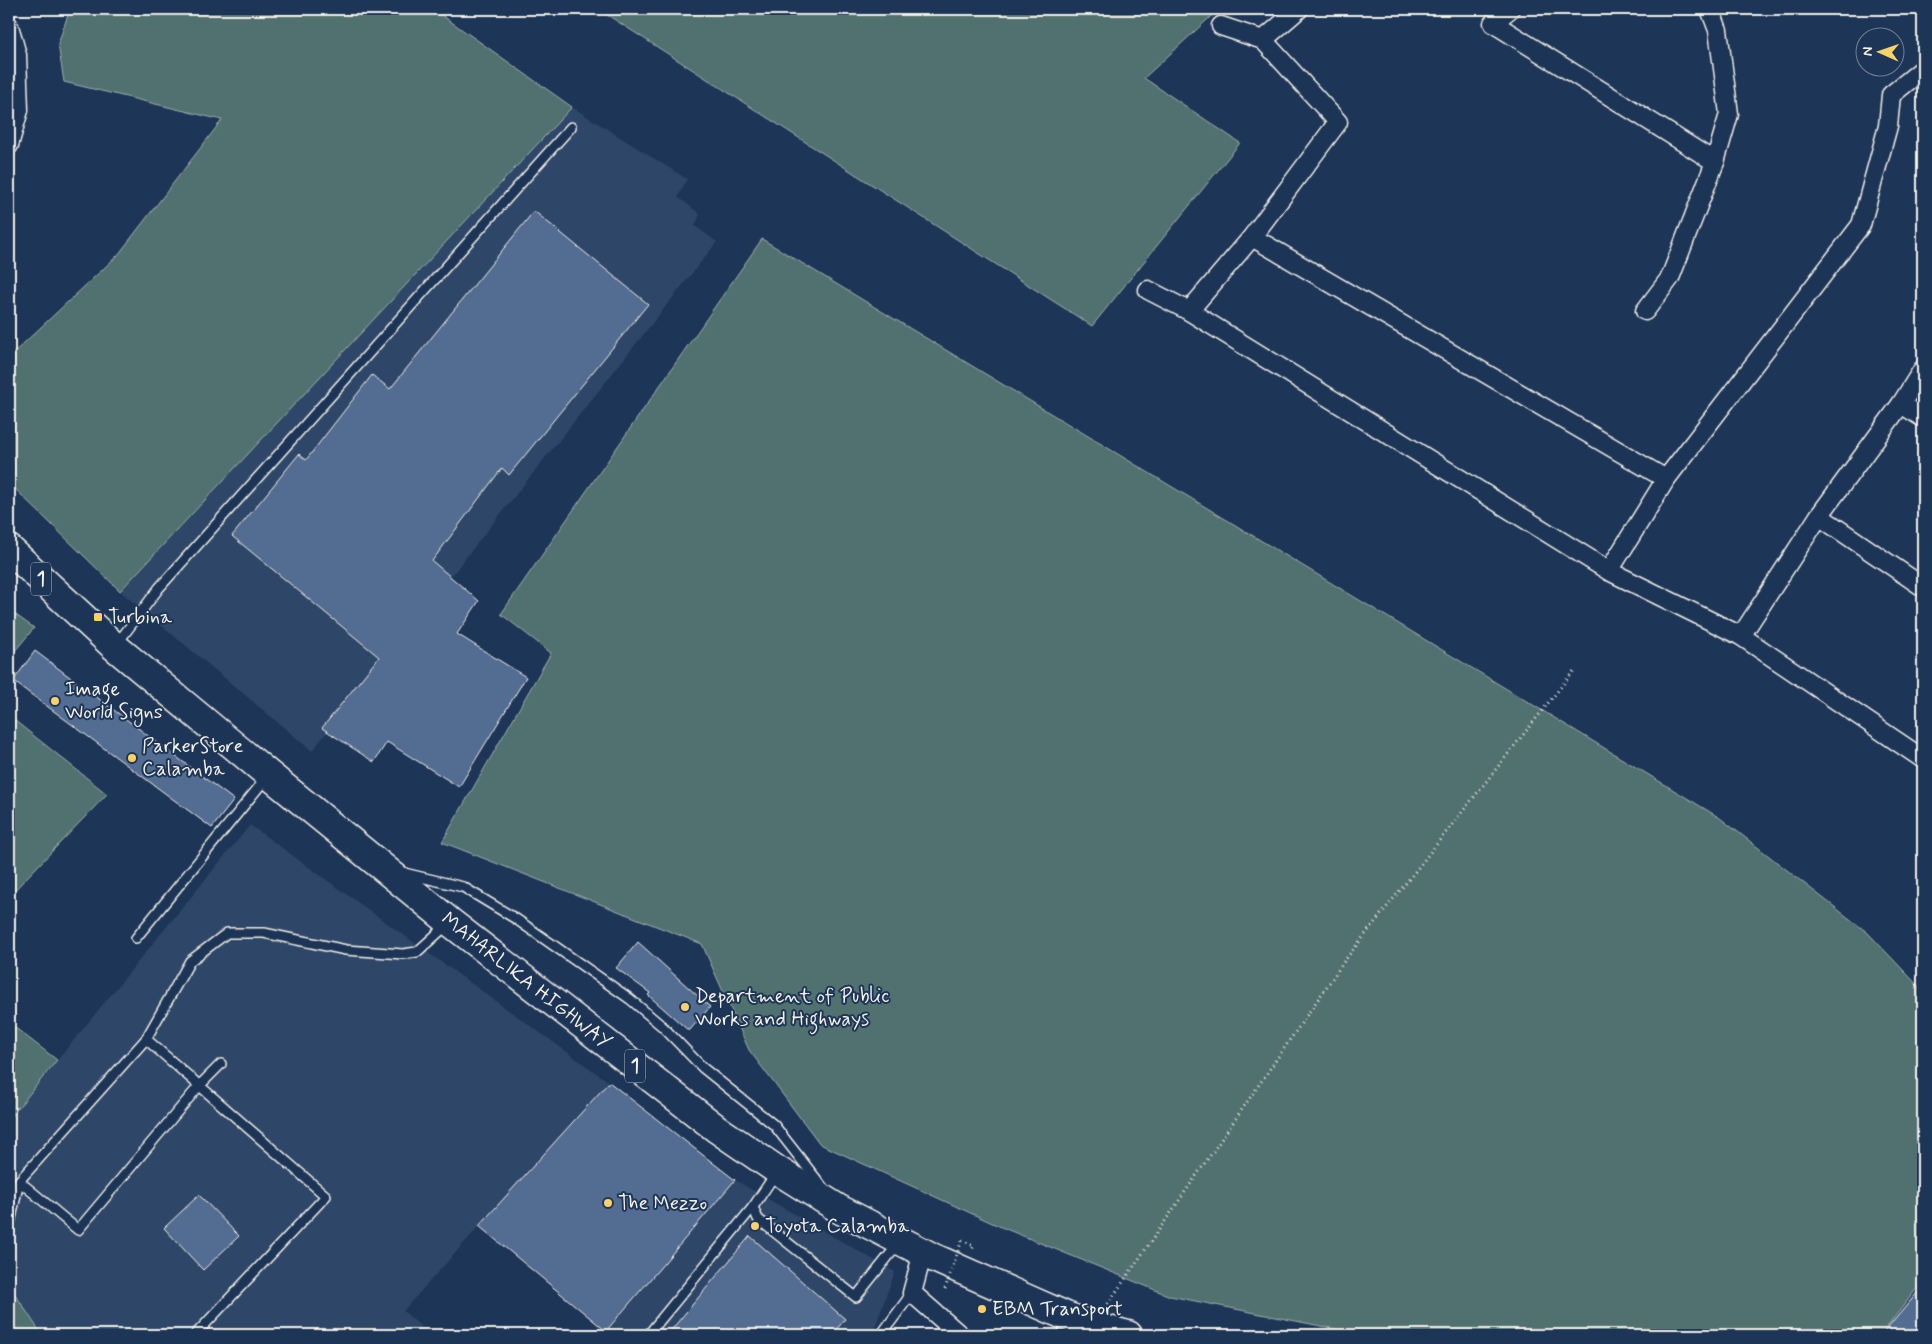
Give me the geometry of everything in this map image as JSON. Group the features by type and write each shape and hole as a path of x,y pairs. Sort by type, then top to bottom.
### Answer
{"highway":[{"name":"MAHARLIKA HIGHWAY","path":"9,549 115,647 268,774 450,922 717,1129 839,1209 912,1246 1037,1303 1093,1326 1128,1335"},
{"path":"9,571 73,609"}],"street":[{"path":"1263,40 1299,9"},
{"path":"1510,9 1493,23 1716,162"},
{"path":"1645,311 1670,278 1716,162 1729,114 1718,30 1710,9"},
{"path":"9,26 17,56 19,110 9,145"},
{"path":"1189,311 1252,237 1338,122 1263,40 1221,26"},
{"path":"1609,571 1666,479 1861,225 1888,126 1891,95 1923,70"},
{"path":"1252,237 1666,479"},
{"path":"1148,290 1189,311 1609,571 1741,636 1923,759"},
{"path":"1741,636 1819,516 1901,404 1923,369"},
{"path":"1901,404 1923,418"},
{"path":"1819,516 1923,587"},
{"path":"912,1246 912,1293 960,1335"}],"lane":[{"path":"115,647 159,588 571,127"},
{"path":"136,938 268,774"},
{"path":"387,870 463,887 516,919 630,999 663,1027 703,1068 774,1125 839,1209"},
{"path":"10,1223 19,1181 146,1039 190,961 227,933 264,933 346,950 403,954 417,952 450,922"},
{"path":"146,1039 326,1196 196,1335"},
{"path":"19,1181 78,1230 198,1086 221,1064"},
{"path":"648,1335 753,1207 777,1170"},
{"path":"753,1207 758,1218 856,1297 912,1246"},
{"path":"881,1335 912,1293"}],"path":[{"path":"1093,1326 1345,960 1576,668"},
{"path":"945,1288 962,1240 974,1246"}],"shaded area":[{"path":"572,107 687,179 678,197 700,214 695,226 717,242 312,751 120,591"},
{"path":"250,825 609,1082 403,1311 431,1335 42,1335 9,1285 9,1119"},
{"name":"Toyota Calamba","path":"735,1180 895,1272 872,1335 603,1335"},
{"path":"1923,1280 1923,1335 1881,1335"}],"green space":[{"path":"70,9 433,9 572,107 120,591 9,483 9,427 14,424 9,357 118,255 222,120 64,82 58,44"},
{"path":"598,9 1219,9 1144,78 1240,143 1092,326"},
{"path":"762,239 1720,818 1868,933 1923,991 1923,1280 1881,1335 1366,1335 1170,1296 1001,1227 820,1144 749,1050 702,944 442,842 551,653 501,614"},
{"path":"9,610 34,628 9,658"},
{"path":"9,716 107,794 9,896"},
{"path":"9,1023 57,1060 9,1119"},
{"path":"9,1285 42,1335 9,1335"}],"building":[{"path":"534,211 648,304 509,475 502,468 432,561 479,601 457,634 526,677 459,787 387,742 374,762 322,728 379,657 232,536 299,454 306,460 372,375 390,389"},
{"path":"35,651 234,800 212,828 13,681"},
{"path":"638,942 710,1007 689,1031 648,995 650,993 616,968"},
{"name":"The Mezzo","path":"609,1082 735,1180 606,1331 479,1226"},
{"path":"199,1195 239,1236 203,1270 164,1228"},
{"path":"750,1236 845,1319 832,1335 667,1335"},
{"path":"1923,1286 1923,1323 1913,1335 1882,1335"}],"place":[{"name":"Turbina","path":"98,617"},
{"name":"Image World Signs","path":"55,701"},
{"name":"ParkerStore Calamba","path":"132,758"},
{"name":"Department of Public Works and Highways","path":"685,1007"},
{"name":"The Mezzo","path":"608,1203"},
{"name":"Toyota Calamba","path":"755,1226"},
{"name":"EBM Transport","path":"982,1309"}]}
